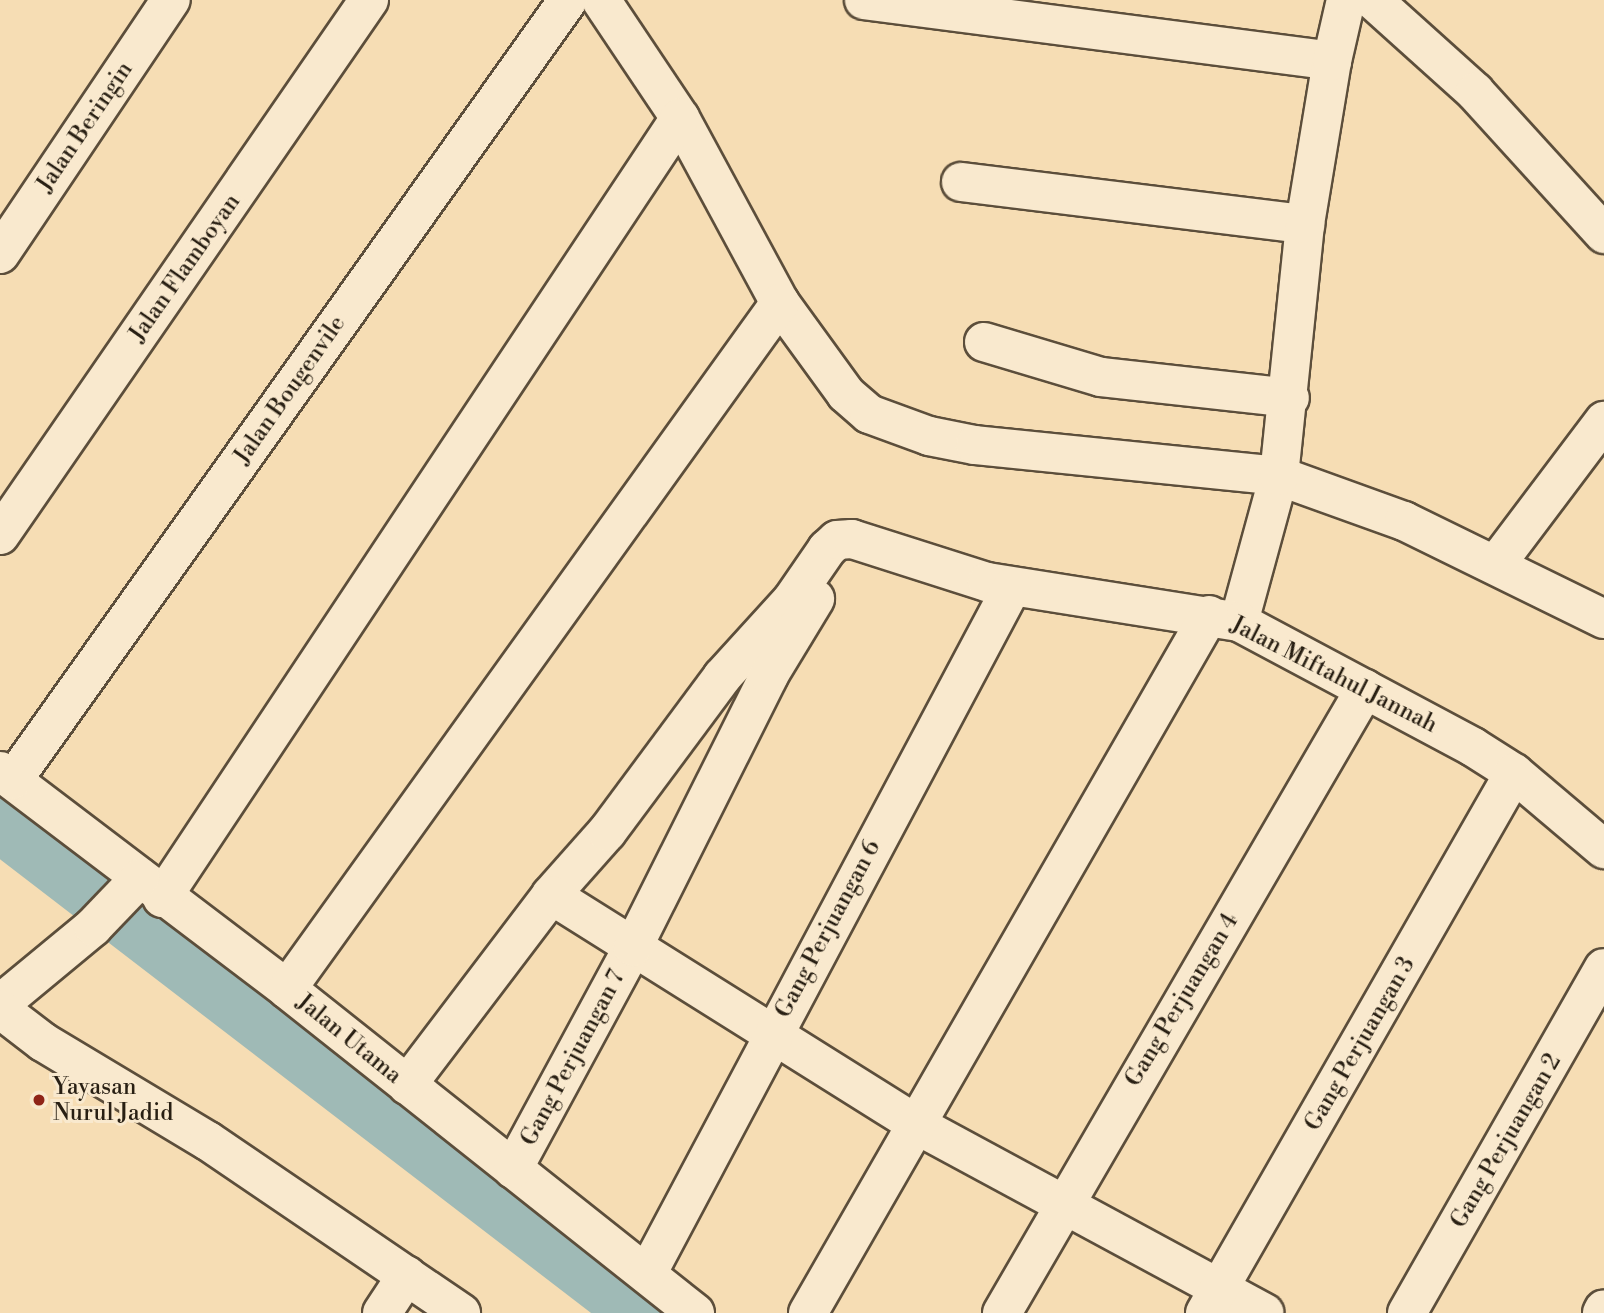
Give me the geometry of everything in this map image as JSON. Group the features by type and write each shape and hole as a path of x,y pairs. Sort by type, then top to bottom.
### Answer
{"street":[{"name":"Jalan Beringin","path":"0,254 171,0"},
{"name":"Jalan Flamboyan","path":"0,535 369,0"},
{"name":"Jalan Bougenvile","path":"6,775 568,0"},
{"path":"601,0 680,118 780,303 846,394 869,414 899,427 975,445 1279,476 1404,521 1497,563 1604,619"},
{"path":"863,0 1332,61"},
{"path":"808,1313 917,1125 1224,619 1279,476 1290,398 1305,224 1332,61 1346,0"},
{"path":"1373,0 1475,92 1604,234"},
{"path":"461,1313 208,1141 43,1042 4,994 143,890 680,118"},
{"path":"961,183 1305,224"},
{"path":"288,989 780,303"},
{"path":"984,342 1101,377 1290,398"},
{"path":"1497,563 1604,421"},
{"path":"407,1085 551,895 607,832 736,660 839,544"},
{"name":"Jalan Miftahul Jannah","path":"839,544 1012,587 1224,619 1365,689 1514,774 1604,849"},
{"name":"Gang Perjuangan 7","path":"513,1169 633,947 769,675 839,544"},
{"name":"Gang Perjuangan 6","path":"647,1274 1012,587"},
{"name":"Gang Perjuangan 4","path":"1002,1313 1062,1203 1365,689"},
{"name":"Gang Perjuangan 3","path":"1213,1300 1514,774"},
{"name":"Jalan Utama","path":"6,775 143,890 288,989 695,1313"},
{"path":"551,895 774,1031 917,1125 1062,1203 1213,1300 1264,1313"},
{"name":"Gang Perjuangan 2","path":"1407,1313 1604,968"},
{"path":"382,1313 407,1275"}],"waterway":[{"path":"0,824 637,1313"}],"place":[{"name":"Yayasan Nurul Jadid","path":"39,1100"}]}
